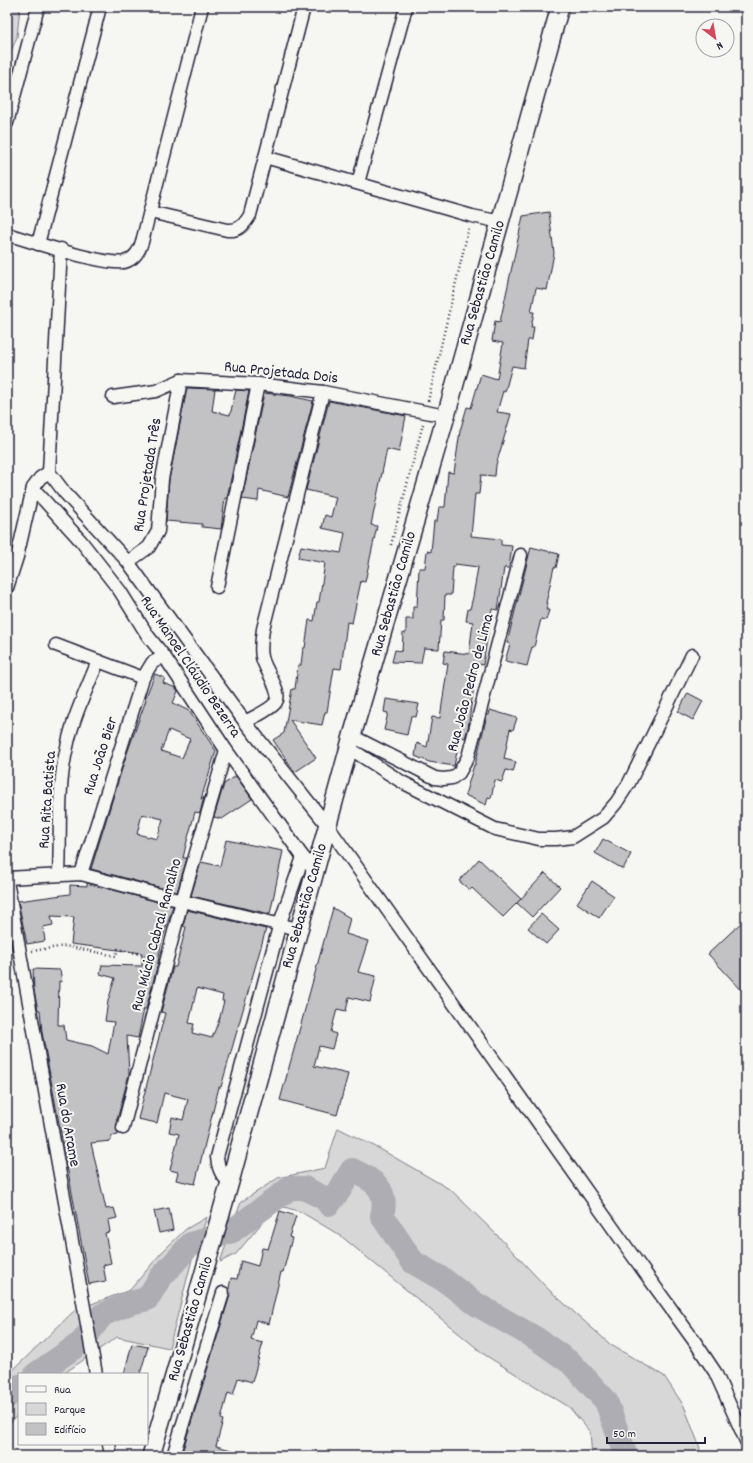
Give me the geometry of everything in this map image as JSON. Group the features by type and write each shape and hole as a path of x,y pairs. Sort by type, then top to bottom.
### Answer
{"main road":[{"name":"Rua Sebastião Camilo","path":"151,1456 230,1182 350,742 446,416 560,7"}],"street":[{"path":"7,123 38,7"},
{"path":"38,244 100,7"},
{"path":"7,234 38,244 107,262 125,262 133,258 138,252 150,212 202,7"},
{"path":"150,212 227,230 241,228 250,214 304,7"},
{"path":"358,183 406,7"},
{"path":"266,157 472,216 501,222"},
{"path":"60,249 49,472 65,493 128,562 245,722 327,825 695,1342 715,1372 746,1441"},
{"name":"Rua Projetada Dois","path":"114,398 156,390 181,380 258,384 323,392 446,416"},
{"name":"Rua Projetada Três","path":"128,562 150,547 158,531 162,479 181,380"},
{"path":"217,587 258,384"},
{"path":"245,722 272,707 278,697 277,690 262,659 261,651 263,629 323,392"},
{"path":"7,588 17,557 32,488 40,478 49,472"},
{"name":"Rua Manoel Cláudio Bezerra","path":"32,488 81,541 120,591 148,636 164,656 226,750 314,870"},
{"name":"Rua João Pedro de Lima","path":"350,742 436,778 452,778 459,773 468,757 522,555"},
{"path":"56,645 143,678"},
{"path":"350,742 402,782 495,829 539,839 556,840 573,837 603,818 623,793 692,655"},
{"name":"Rua João Bier","path":"81,874 143,678 152,663 164,656"},
{"name":"Rua Rita Batista","path":"59,874 61,784 67,746 76,715 98,661"},
{"name":"Rua Múcio Cabral Ramalho","path":"123,1128 182,901 226,750"},
{"name":"Rua Sebastião Camilo","path":"230,1182 224,1179 220,1172 217,1157 280,923 303,857"},
{"path":"7,880 59,874 81,874 182,901 280,923 298,929"},
{"name":"Rua do Arame","path":"7,880 96,1373"},
{"name":"Rua Sebastião Camilo","path":"173,1456 223,1293"},
{"path":"109,1445 111,1456"}],"path":[{"path":"390,549 426,412 472,216"},
{"path":"20,952 65,946 116,956 118,949 166,961"}],"green space":[{"path":"7,7 20,7 17,37 7,61"},
{"path":"338,1128 380,1149 451,1190 497,1235 548,1289 611,1345 664,1376 684,1406 700,1448 698,1456 592,1456 590,1432 569,1407 485,1355 341,1236 301,1212 284,1207 271,1212 236,1254 220,1262 241,1202 278,1178 325,1168"},
{"path":"207,1217 193,1256 169,1348 117,1337 64,1373 18,1373 18,1414 7,1427 7,1378 11,1372 75,1310 130,1290 162,1252 186,1229"}],"building":[{"path":"549,212 554,253 547,290 536,288 531,312 534,312 531,327 534,327 532,340 528,340 524,368 512,366 505,392 503,391 497,412 511,414 496,465 495,476 481,475 479,494 475,494 471,536 501,539 501,545 512,546 509,568 504,568 498,610 492,609 483,665 477,664 468,728 465,738 460,737 454,766 429,762 415,756 417,743 427,747 432,717 440,718 448,664 443,663 445,651 469,654 473,622 466,621 468,609 470,609 473,597 478,567 455,564 455,567 453,567 451,595 445,595 444,620 441,620 439,649 424,648 421,663 392,662 395,650 402,651 403,633 406,633 406,619 413,619 413,607 417,607 419,568 425,568 427,551 431,552 434,521 437,521 439,507 445,507 448,472 454,473 460,431 467,407 471,408 481,374 497,379 503,343 492,341 495,321 500,322 523,216"},
{"path":"187,388 215,389 212,411 230,415 236,390 249,391 227,498 225,498 221,529 202,527 202,524 166,521 169,480"},
{"path":"264,393 290,396 313,401 288,497 259,490 258,501 242,499"},
{"path":"329,401 406,416 399,452 387,449 371,525 377,526 365,582 361,581 352,623 347,622 341,669 334,668 327,712 325,712 322,725 290,720 316,758 295,772 273,740 284,733 292,689 295,689 298,665 301,665 303,648 305,648 309,620 314,621 317,602 319,602 325,563 298,558 301,546 341,553 345,533 322,528 325,515 331,517 336,497 306,490"},
{"path":"531,547 559,554 556,568 554,567 546,603 548,603 546,610 549,610 546,620 541,619 534,647 532,647 527,666 505,661 510,644 507,643"},
{"path":"155,674 165,678 163,683 176,688 178,691 173,703 189,711 216,751 201,799 204,797 200,813 195,812 183,858 187,858 177,892 91,869 125,759 146,700 145,699","holes":["169,730 190,739 182,758 161,751","142,814 163,819 157,839 137,834"]},
{"path":"688,693 703,701 693,720 678,712"},
{"path":"386,699 419,704 416,717 411,716 407,735 384,730 388,713 384,712"},
{"path":"490,710 517,718 513,730 510,729 504,759 516,762 513,772 506,770 502,782 495,780 491,798 488,797 486,805 465,795 475,765 487,715 489,715"},
{"path":"236,776 252,799 222,819 214,817 224,784"},
{"path":"603,839 631,854 623,869 595,853"},
{"path":"226,840 283,851 270,914 191,896 201,862 220,866"},
{"path":"479,859 521,899 503,917 472,888 470,890 459,881"},
{"path":"545,873 560,887 532,917 517,903"},
{"path":"592,881 614,896 599,918 577,903"},
{"path":"87,883 173,906 161,944 158,963 146,1009 144,1009 138,1038 127,1036 129,1074 117,1120 116,1119 118,1135 111,1136 111,1141 91,1143 106,1209 114,1208 117,1218 108,1220 110,1232 105,1233 111,1263 103,1265 106,1281 89,1284 42,1032 40,1010 38,1010 34,991 33,969 60,970 62,982 59,981 58,1025 64,1025 66,1040 92,1046 108,1054 114,1022 105,1021 108,1001 115,978 100,974 102,965 142,966 142,953 71,944 74,917 51,916 53,925 43,927 45,941 27,944 18,901 70,894 70,885 87,886"},
{"path":"333,908 350,918 346,934 368,941 358,972 376,976 370,1002 349,997 346,1011 337,1009 331,1032 336,1034 332,1049 319,1046 314,1066 348,1074 337,1115 280,1100"},
{"path":"187,910 266,929 221,1087 219,1087 195,1184 176,1180 178,1172 170,1170 179,1134 169,1132 172,1117 183,1120 188,1099 164,1093 157,1123 138,1119 165,1013 161,1012 173,967 176,967 186,927 183,926","holes":["197,988 223,995 222,1001 224,1001 220,1017 212,1038 192,1033 194,1024 189,1023"]},
{"path":"541,914 559,930 546,944 528,928"},
{"path":"746,918 746,995 708,954"},
{"path":"169,1208 173,1230 159,1233 154,1211"},
{"path":"280,1211 296,1216 289,1237 292,1238 283,1272 281,1272 269,1324 256,1320 251,1340 263,1343 252,1382 238,1378 233,1395 228,1393 216,1446 239,1452 239,1456 181,1456 230,1295 229,1288 231,1278 237,1279 241,1261 258,1266 262,1248 268,1249"},
{"path":"132,1344 148,1347 140,1373 124,1373"}],"waterway":[{"path":"37,1373 82,1342 102,1315 130,1303 147,1299 161,1277 191,1244 232,1231 290,1188 304,1188 324,1198 329,1204 352,1170 367,1178 378,1187 383,1199 384,1207 382,1216 413,1262 444,1280 476,1304 537,1339 571,1363 606,1401 626,1456"},
{"path":"7,1397 18,1387"}]}
